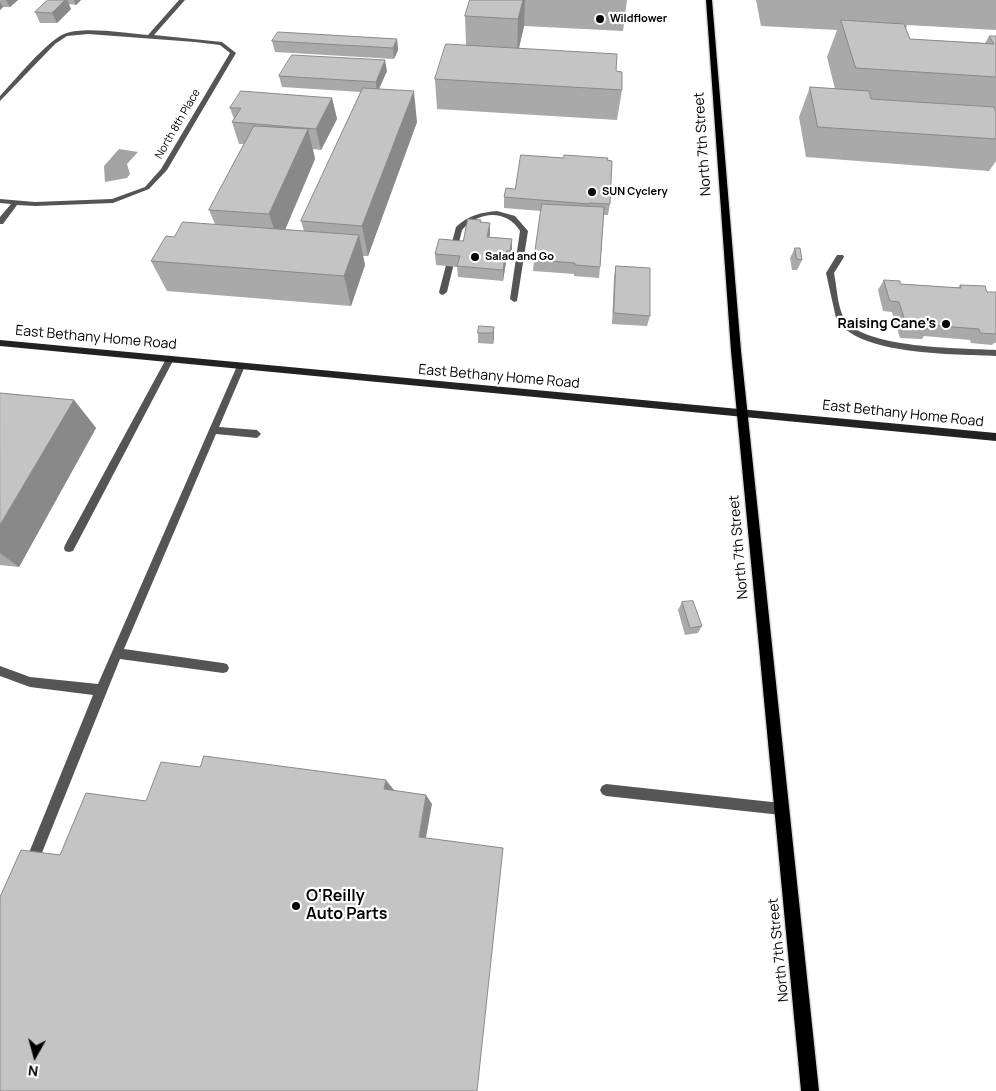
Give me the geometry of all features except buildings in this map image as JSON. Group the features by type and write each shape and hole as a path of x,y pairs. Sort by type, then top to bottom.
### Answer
{"main road":[{"name":"North 7th Street","path":"709,0 736,351 810,1091"},
{"name":"East Bethany Home Road","path":"0,343 996,437"}],"street":[{"path":"150,36 182,0"},
{"name":"North 8th Place","path":"0,99 52,43 66,35 88,32 150,36 222,44 232,52 164,170 147,188 113,201 35,204 0,201"},
{"path":"0,222 15,203"},
{"path":"443,292 459,229 465,221 478,216 509,215 520,223 524,231 514,299"},
{"path":"840,257 830,273 840,320 849,330 864,338 894,345 996,353"},
{"path":"70,548 170,359"},
{"path":"26,875 116,653 241,366"},
{"path":"213,430 258,434"},
{"path":"116,653 223,668"},
{"path":"0,671 30,682 101,690"},
{"path":"606,790 781,808"}],"shaded area":[{"path":"119,149 138,152 127,164 130,174 127,178 105,182 104,166"}],"place":[{"name":"Wildflower","path":"600,19"},
{"name":"SUN Cyclery","path":"592,192"},
{"name":"Salad and Go","path":"475,257"},
{"name":"Raising Cane's","path":"946,324"},
{"name":"O'Reilly Auto Parts","path":"296,906"}]}
